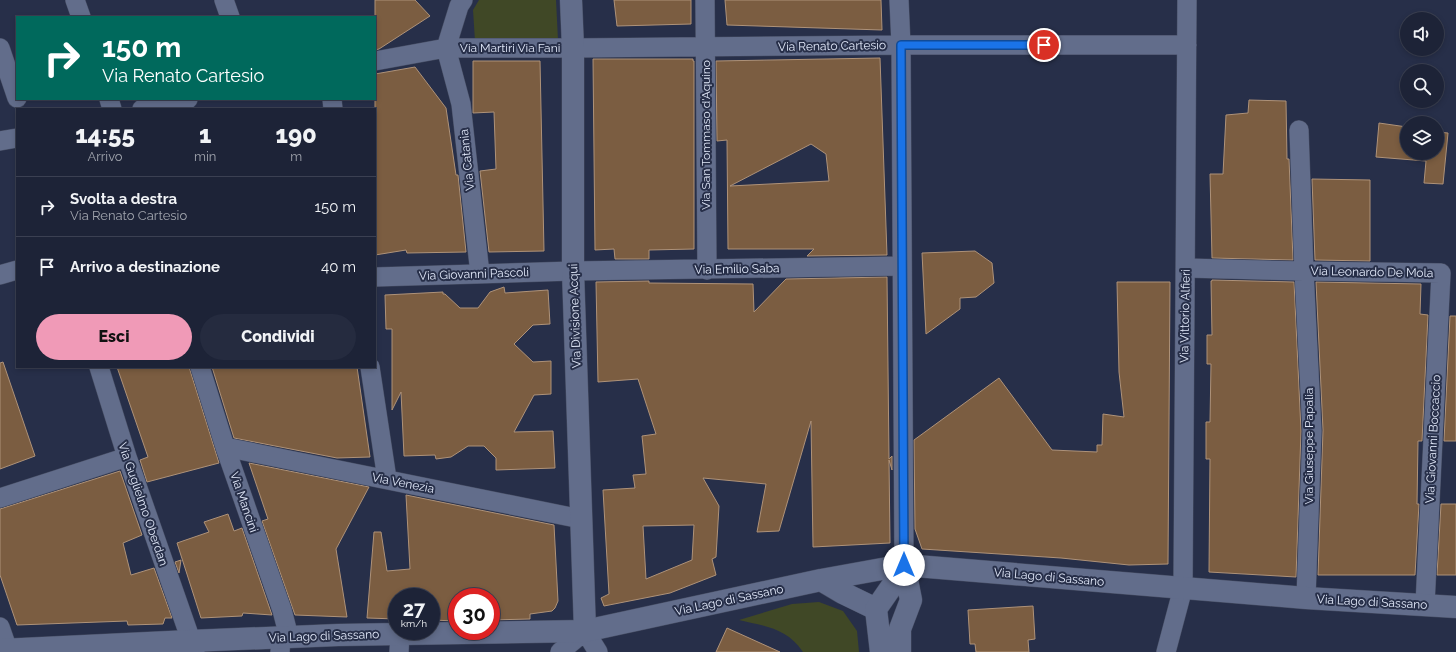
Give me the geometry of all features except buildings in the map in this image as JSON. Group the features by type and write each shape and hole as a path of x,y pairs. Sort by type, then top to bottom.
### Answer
{"street":[{"path":"75,0 81,16"},
{"path":"224,0 230,16"},
{"name":"Via Divisione Acqui","path":"572,0 573,271 585,631"},
{"name":"Via San Tommaso d'Aquino","path":"706,0 707,270"},
{"path":"900,0 904,565 910,600 900,629 900,652"},
{"name":"Via Vittorio Alfieri","path":"1166,652 1183,588 1186,268 1186,0"},
{"path":"446,48 460,2"},
{"name":"Via Renato Cartesio","path":"573,48 901,45 1187,45"},
{"path":"0,48 16,95"},
{"name":"Via Martiri Via Fani","path":"376,60 446,48 573,48"},
{"name":"Via Catania","path":"446,48 461,104 480,274"},
{"path":"147,108 183,100"},
{"name":"Via Giuseppe Papalia","path":"1299,130 1312,431 1306,598"},
{"path":"0,141 16,138"},
{"name":"Via Emilio Saba","path":"573,271 902,266"},
{"path":"1186,268 1304,271"},
{"path":"0,276 16,270"},
{"name":"Via Giovanni Pascoli","path":"376,277 573,271"},
{"name":"Via Leonardo De Mola","path":"1304,271 1441,273"},
{"name":"Via Giovanni Boccaccio","path":"1425,605 1441,273"},
{"name":"Via Guglielmo Oberdan","path":"98,368 127,457 193,646"},
{"name":"Via Mancini","path":"200,368 225,446 282,610 283,642"},
{"path":"370,368 387,479"},
{"name":"Via Venezia","path":"225,446 581,519"},
{"path":"0,498 127,457"},
{"path":"881,652 876,609 894,583 904,565"},
{"name":"Via Lago di Sassano","path":"4,650 193,646 283,642 400,643 585,631 821,580 904,565 1306,598 1456,607"},
{"path":"821,580 843,593 876,609"},
{"path":"0,627 4,650"},
{"path":"560,652 585,631 598,652"}],"green space":[{"path":"479,0 556,0 558,40 475,41 473,10"},
{"path":"819,602 843,611 857,631 859,652 803,652 790,638 774,629 739,620 792,604"}],"route":[{"path":"904,565 901,45 1044,45"}]}
